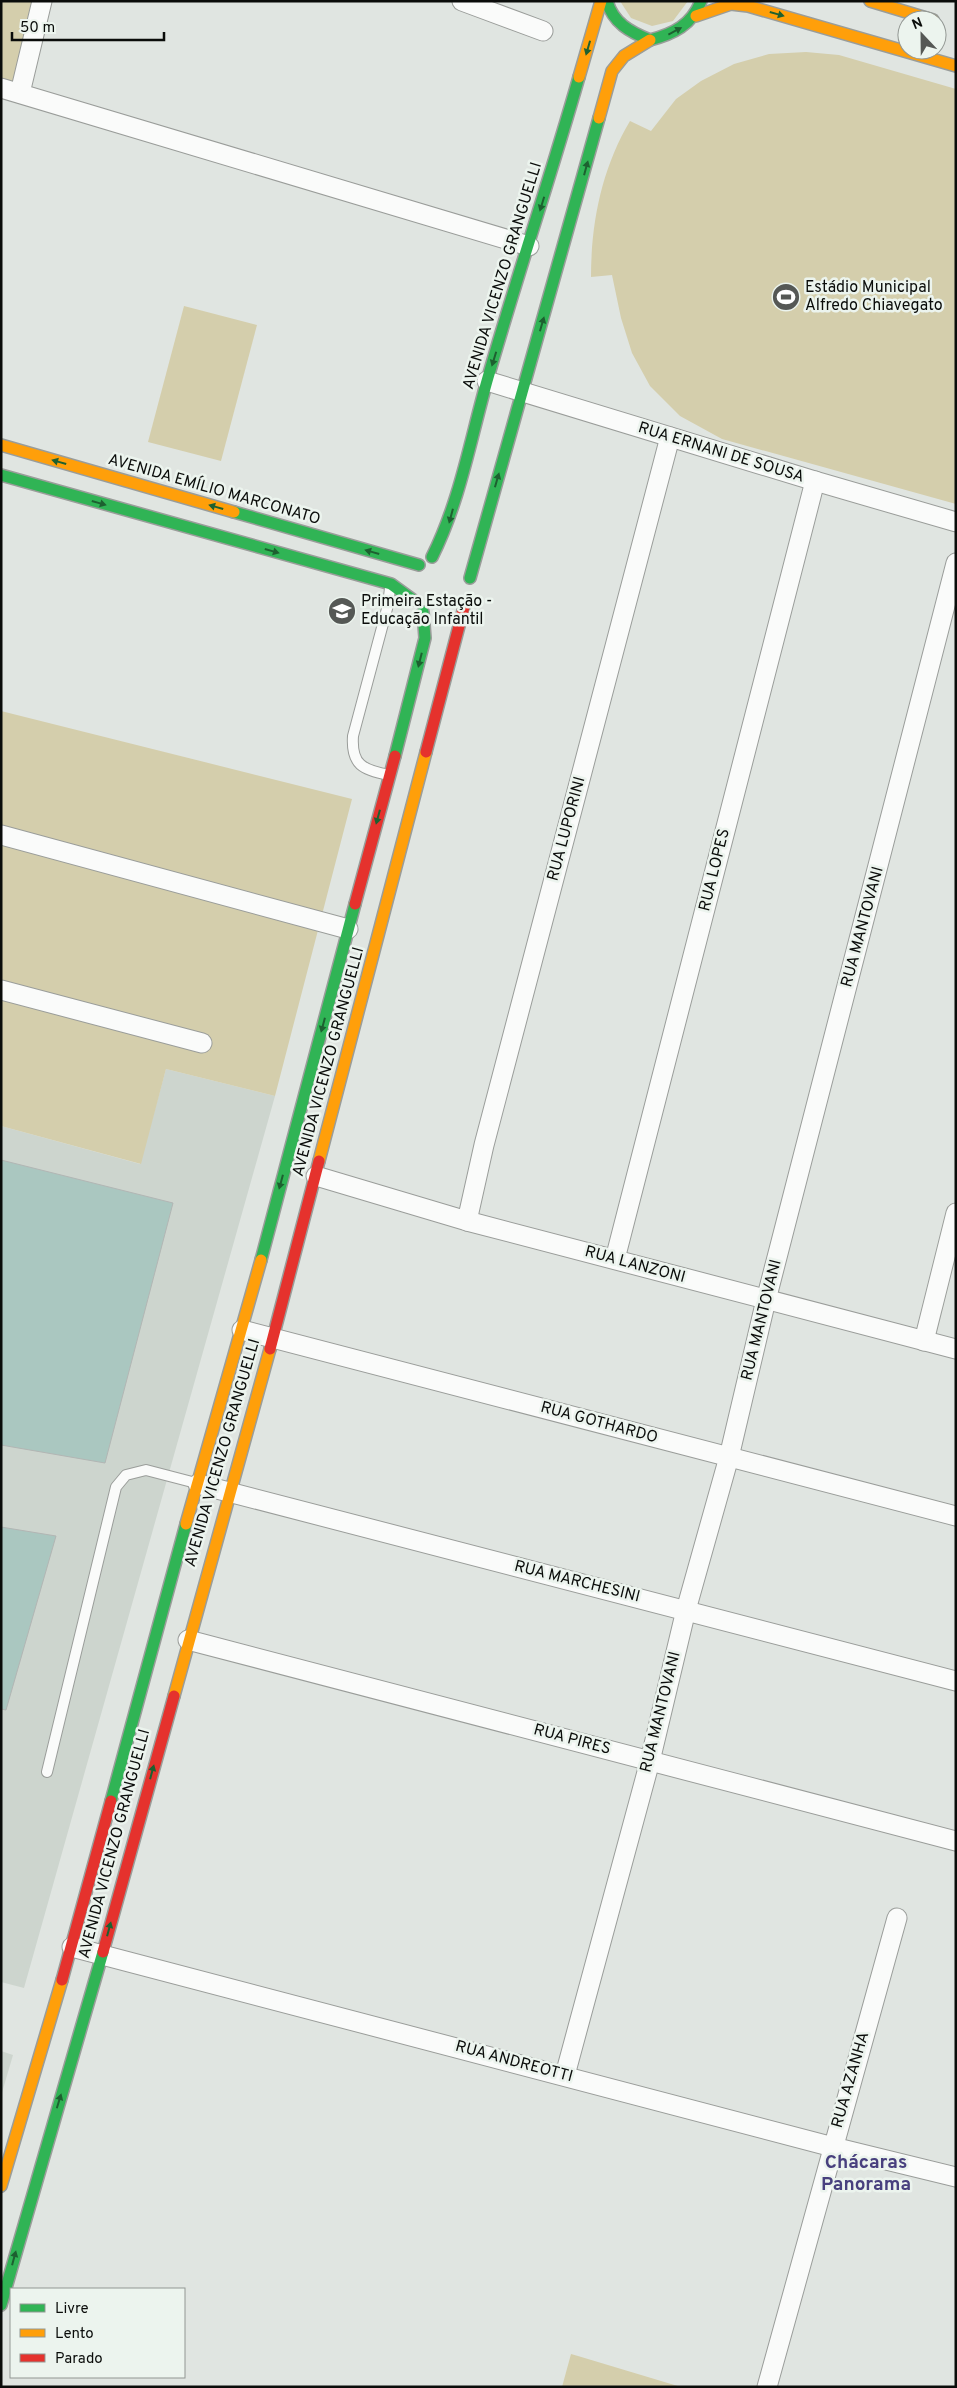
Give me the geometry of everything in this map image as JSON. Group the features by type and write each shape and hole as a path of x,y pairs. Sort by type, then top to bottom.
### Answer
{"street":[{"path":"20,93 42,1"},
{"path":"462,1 543,31"},
{"name":"AVENIDA VICENZO GRANGUELLI","path":"414,573 437,557 446,532 487,381 566,128 601,1"},
{"path":"607,1 615,18 628,30 650,40"},
{"path":"696,16 701,1"},
{"path":"870,1 900,10"},
{"name":"AVENIDA VICENZO GRANGUELLI","path":"1,2305 27,2195 73,2040 102,1956 273,1338 522,392 612,70 624,56 650,40 679,30 696,16 731,4 748,6 956,66"},
{"path":"1,88 529,246"},
{"name":"RUA ERNANI DE SOUSA","path":"487,381 815,482 956,522"},
{"name":"RUA LUPORINI","path":"467,1222 484,1145 670,437"},
{"name":"AVENIDA EMÍLIO MARCONATO","path":"1,445 414,573"},
{"path":"1,475 390,584 413,600"},
{"name":"RUA LOPES","path":"616,1259 815,482"},
{"path":"449,616 469,593 459,562"},
{"name":"RUA MANTOVANI","path":"565,2075 650,1761 686,1610 729,1457 766,1300 956,563"},
{"path":"413,600 414,573"},
{"name":"AVENIDA VICENZO GRANGUELLI","path":"4,2188 49,2034 175,1561 242,1330 390,775 425,638 427,614 413,600"},
{"path":"1,835 348,929"},
{"path":"1,990 202,1043"},
{"name":"RUA LANZONI","path":"316,1176 467,1222 616,1259 956,1349"},
{"path":"924,1341 956,1212"},
{"name":"RUA GOTHARDO","path":"242,1330 956,1516"},
{"name":"RUA MARCHESINI","path":"198,1484 956,1682"},
{"name":"RUA PIRES","path":"188,1640 956,1841"},
{"name":"RUA AZANHA","path":"767,2387 897,1918"},
{"name":"RUA ANDREOTTI","path":"72,1947 565,2075 832,2147 956,2177"}],"lane":[{"path":"390,584 388,605 353,736 352,747 354,757 363,768 390,775"},
{"path":"47,1772 116,1487 126,1475 146,1470 198,1484"}],"shaded area":[{"path":"1,1 34,1 14,83 1,79"},
{"path":"620,1 688,1 673,21 652,26 631,18"},
{"name":"Estádio Municipal Alfredo Chiavegato","path":"806,52 839,55 956,89 956,504 722,439 680,416 650,386 632,353 621,318 612,275 591,277 593,236 600,196 612,157 630,121 651,131 676,99 701,81 734,64 769,54"},
{"path":"184,306 257,325 221,461 148,442"},
{"path":"1,711 352,799 275,1096 166,1069 141,1164 1,1126"},
{"path":"166,1069 275,1096 24,1988 1,1982 1,1126 140,1164"},
{"path":"1,2051 13,2055 1,2096"},
{"path":"571,2354 578,2356 681,2387 562,2387"}],"building":[{"path":"1,1160 173,1203 105,1463 1,1445"},
{"path":"1,1527 56,1536 6,1710 1,1709"}],"traffic: fast":[{"path":"607,1 613,15 623,26 650,40 666,35 681,27 692,16 701,1"},
{"path":"432,557 442,536 464,471 498,343 579,77"},
{"path":"470,578 599,118"},
{"path":"1,475 391,584 413,600"},
{"path":"234,512 419,565"},
{"path":"395,756 425,638 423,612"},
{"path":"261,1260 355,904"},
{"path":"111,1801 186,1524"},
{"path":"1,2305 103,1952"}],"traffic: slow":[{"path":"579,77 601,1"},
{"path":"870,1 900,10"},
{"path":"696,16 731,4 748,6 956,66"},
{"path":"599,118 612,71 624,56 650,40"},
{"path":"1,445 234,512"},
{"path":"319,1161 426,752"},
{"path":"186,1524 261,1260"},
{"path":"174,1696 270,1349"},
{"path":"1,2186 62,1980"}],"traffic: jam":[{"path":"426,752 464,607"},
{"path":"355,904 395,756"},
{"path":"270,1349 319,1161"},
{"path":"103,1952 174,1696"},
{"path":"62,1980 111,1801"}],"place":[{"name":"Estádio Municipal Alfredo Chiavegato","path":"786,297"},
{"name":"Primeira Estação - Educação Infantil","path":"342,611"}],"district":[{"name":"Chácaras Panorama","path":"866,2174"}]}
